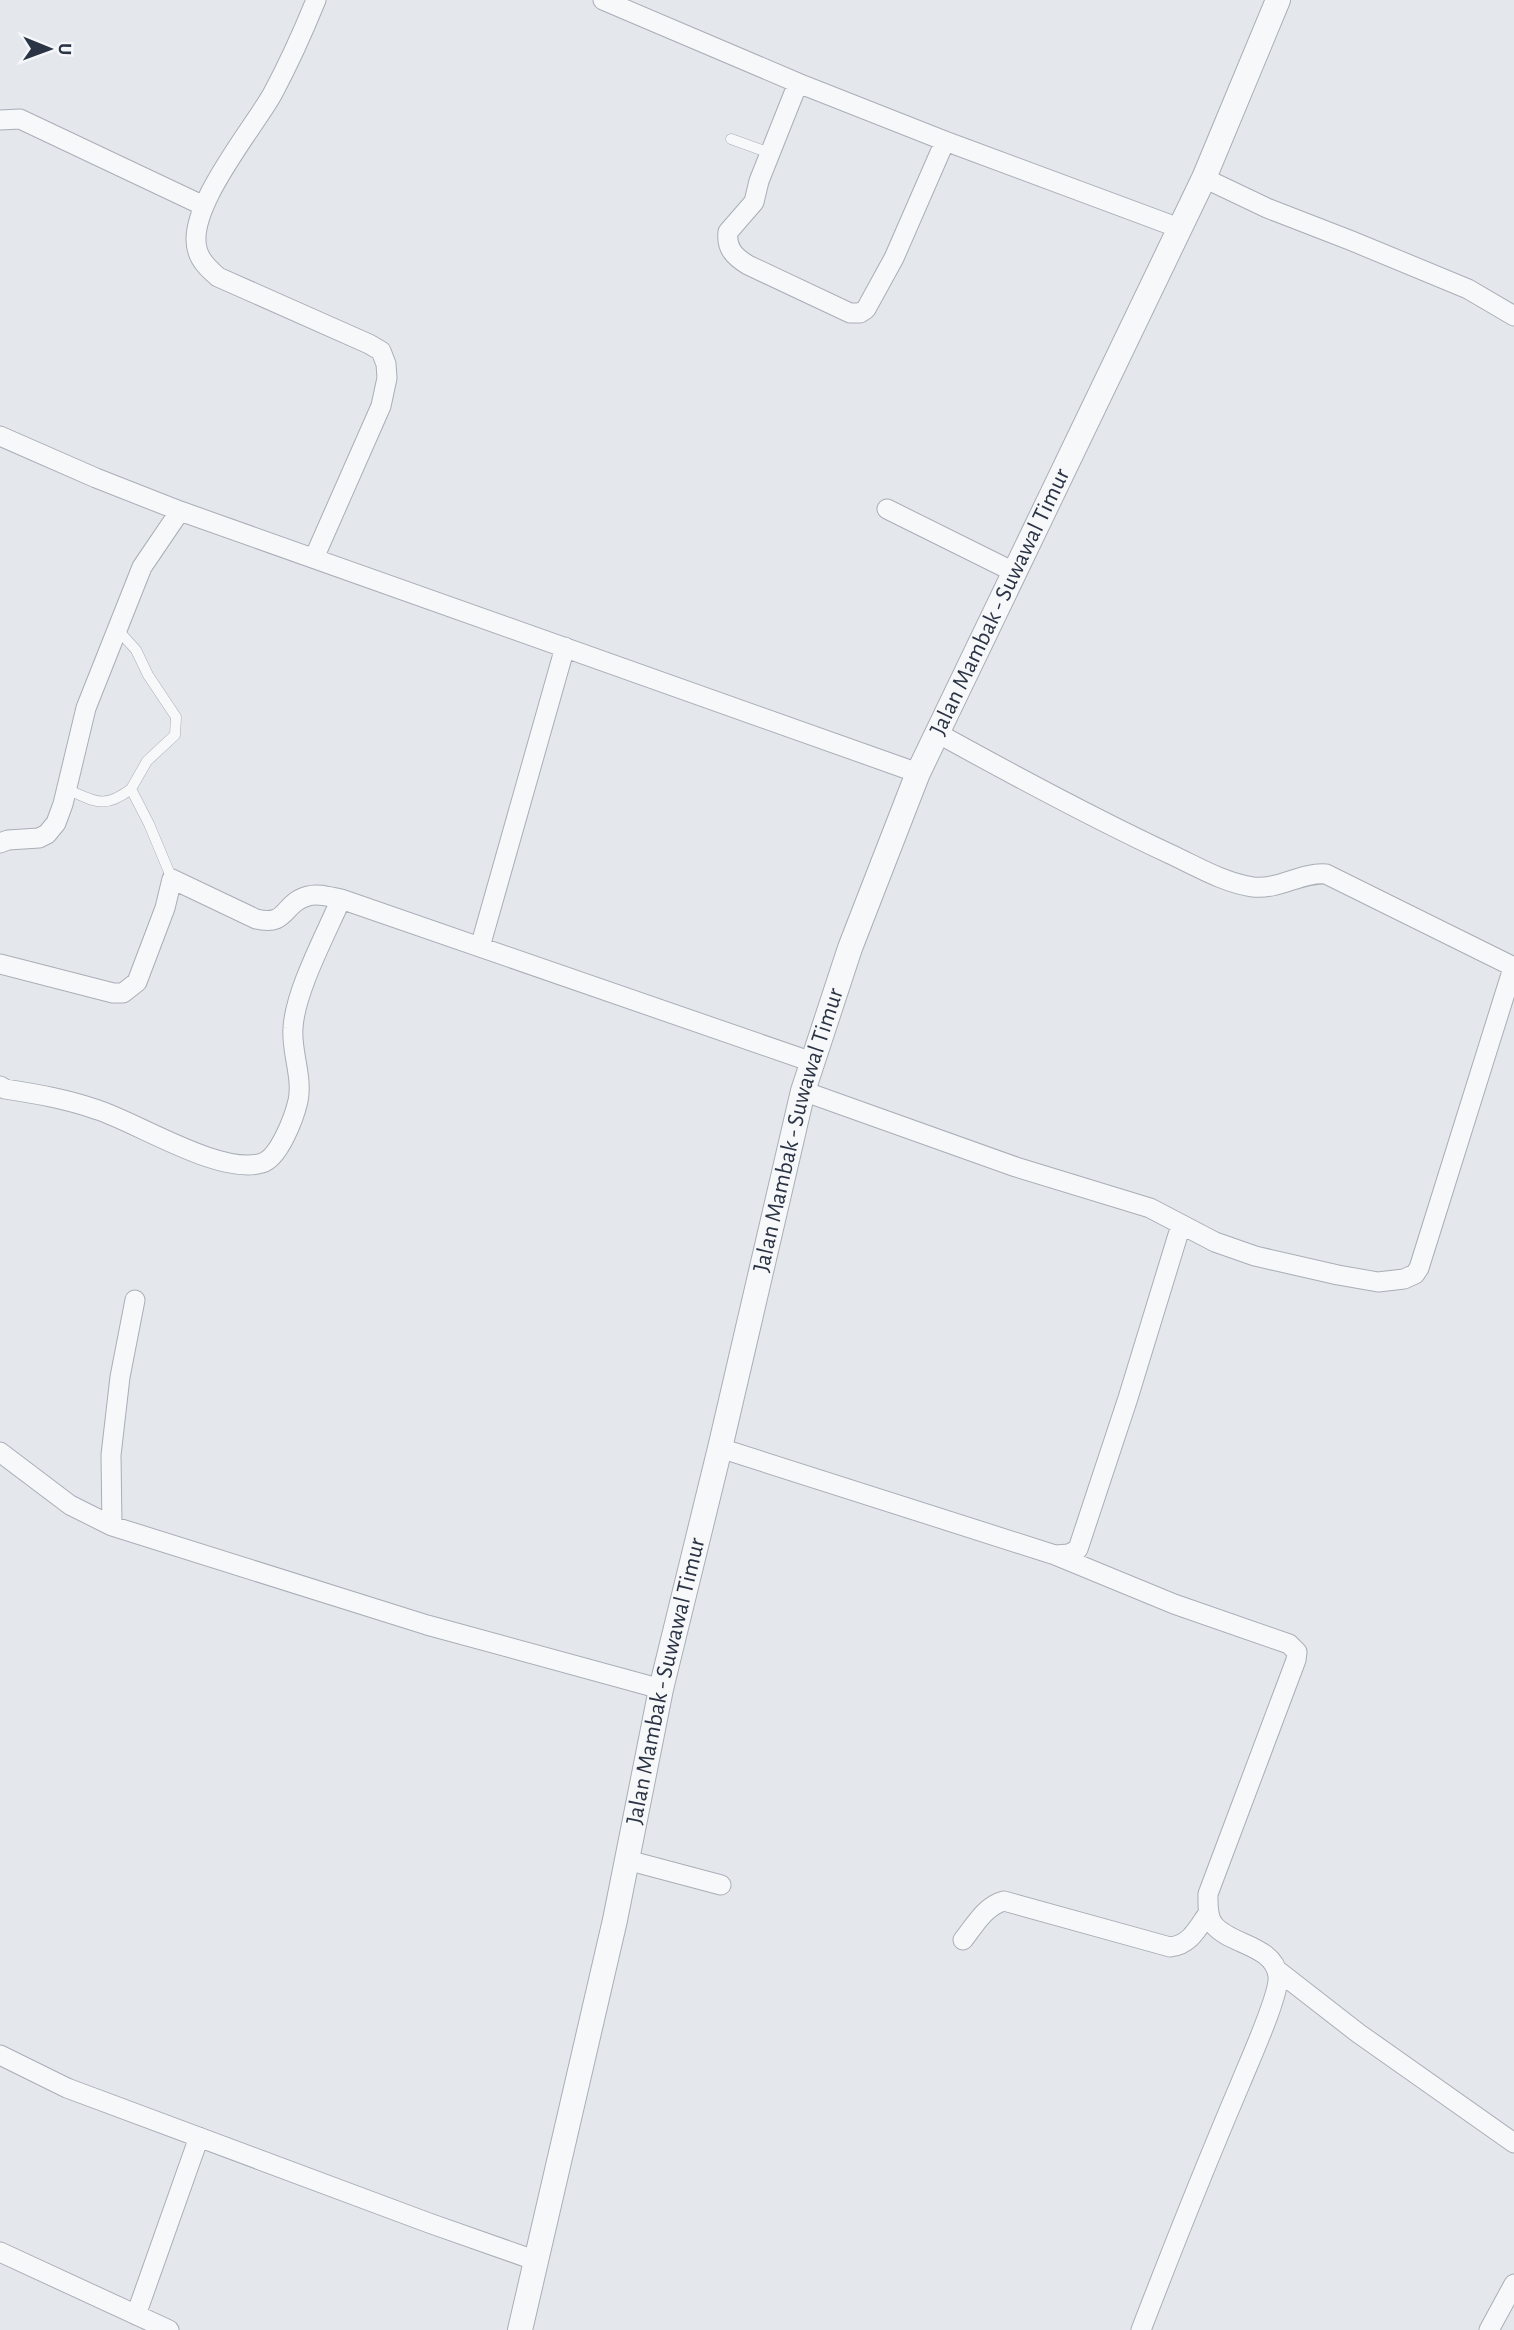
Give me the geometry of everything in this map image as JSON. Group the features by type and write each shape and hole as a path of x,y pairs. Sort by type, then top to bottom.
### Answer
{"street":[{"path":"314,558 381,406 387,378 386,364 381,351 369,344 218,277 206,266 197,251 197,233 204,206 223,167 271,96 316,0"},
{"path":"603,0 798,83 1180,228"},
{"name":"Jalan Mambak - Suwawal Timur","path":"520,2330 615,1920 661,1689 812,1062 850,948 918,773 1180,228 1278,0"},
{"path":"798,83 754,202 728,232 728,246 737,258 748,265 850,313 856,314 866,309 894,258 945,141"},
{"path":"0,120 20,119 204,206"},
{"path":"1203,178 1267,208 1468,289 1514,316"},
{"path":"0,436 180,511 918,773"},
{"path":"887,509 1014,572"},
{"path":"0,843 39,838 47,834 56,823 86,708 117,629 142,567 180,511"},
{"path":"481,947 565,647"},
{"path":"803,1091 1016,1167 1150,1208 1216,1242 1255,1256 1378,1282 1396,1281 1415,1274 1419,1268 1514,967 1326,874 1314,874 1257,888 1226,879 1091,817 939,734"},
{"path":"0,964 113,993 123,993 137,982 172,879 256,919 268,922 277,919 291,905 310,895 341,899 812,1062"},
{"path":"0,1086 65,1098 102,1111 209,1158 245,1165 265,1162 277,1151 295,1112 300,1086 293,1048 297,1003 341,899"},
{"path":"1055,1555 1065,1555 1078,1549 1181,1225"},
{"path":"112,1526 111,1455 120,1377 135,1300"},
{"path":"720,1448 1055,1555 1174,1604 1289,1644 1295,1649 1296,1660 1208,1894 1209,1912 1214,1926 1268,1957 1277,1970 1369,2041 1514,2143"},
{"path":"0,1452 70,1505 112,1526 427,1625 661,1689"},
{"path":"627,1860 721,1885"},
{"path":"963,1940 984,1913 997,1903 1004,1902 1170,1947 1183,1944 1191,1938 1209,1912"},
{"path":"1142,2330 1263,2027 1278,1980 1277,1970"},
{"path":"0,2055 67,2088 537,2261"},
{"path":"136,2315 199,2137"},
{"path":"0,2252 169,2330"},
{"path":"1489,2330 1514,2284"}],"lane":[{"path":"731,139 771,153"},
{"path":"66,789 89,801 100,804 110,802 131,789 147,761 175,735 176,717 148,675 136,650 117,629"},
{"path":"131,789 141,805 172,879"}]}
